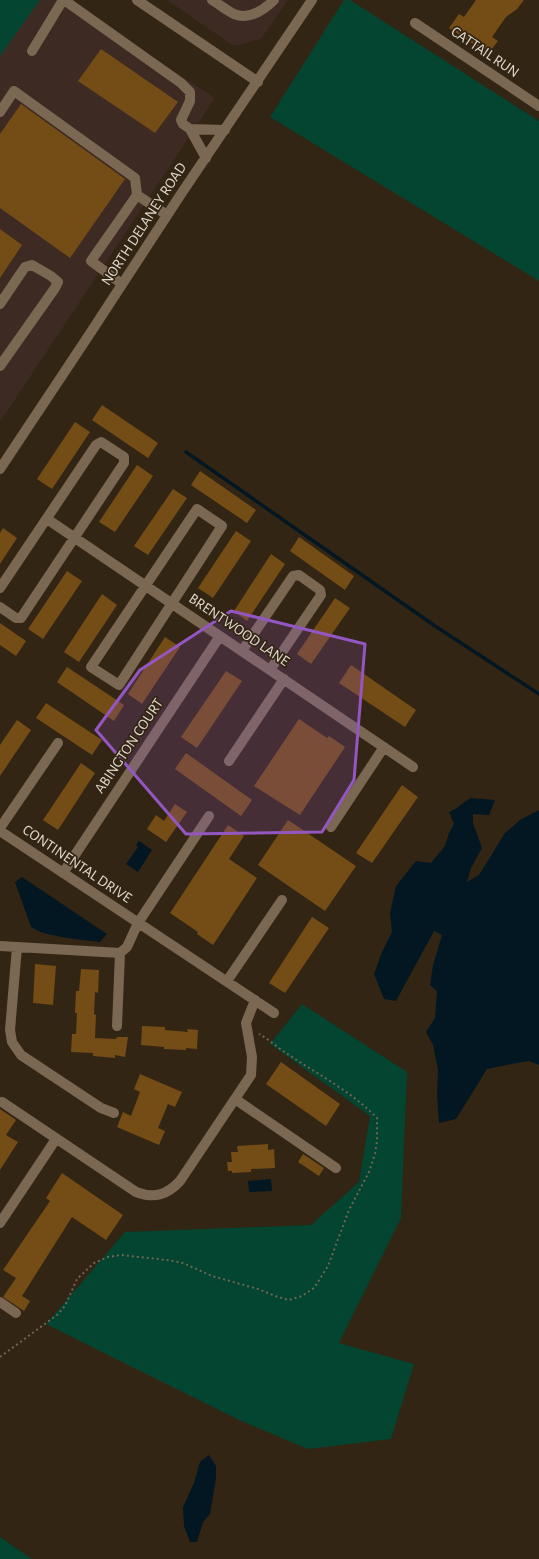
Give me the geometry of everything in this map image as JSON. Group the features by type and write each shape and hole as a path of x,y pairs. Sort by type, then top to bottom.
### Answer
{"street":[{"path":"32,50 63,0 190,92 191,97 181,120 190,130 206,158"},
{"path":"137,0 258,82"},
{"path":"212,0 234,14 245,16 258,12 269,6 274,0"},
{"name":"NORTH DELANEY ROAD","path":"1,467 167,215 312,0"},
{"name":"CATTAIL RUN","path":"415,23 538,104"},
{"path":"0,112 14,91 135,178 137,195 91,261 122,284"},
{"path":"190,130 225,130"},
{"path":"137,195 167,215"},
{"path":"0,304 25,267 32,265 58,282 0,366"},
{"path":"0,588 96,445 101,442 124,457 124,463 21,618 16,618 0,608"},
{"path":"197,510 222,526 173,604 119,685 91,667 146,586 197,510"},
{"name":"BRENTWOOD LANE","path":"46,519 413,767"},
{"path":"242,651 293,576 299,575 320,590 321,595 270,670"},
{"name":"ABINGTON COURT","path":"63,873 220,636"},
{"path":"229,761 284,679"},
{"path":"0,829 58,743"},
{"path":"331,827 384,747"},
{"path":"138,923 209,816"},
{"name":"CONTINENTAL DRIVE","path":"0,829 63,873 274,1013"},
{"path":"227,982 282,900"},
{"name":"CONTINENTAL DRIVE","path":"120,953 127,947 138,923"},
{"path":"0,946 120,953 117,1026"},
{"path":"17,947 10,1030 12,1042 21,1055 101,1108 114,1113"},
{"path":"2,1102 136,1192 145,1196 155,1195 173,1189 180,1181 251,1075 252,1057 246,1023 255,1000"},
{"path":"236,1098 336,1168"},
{"path":"0,1223 56,1139"},
{"path":"0,1302 16,1313"}],"path":[{"path":"0,1357 57,1315 65,1306 77,1279 94,1263 108,1257 121,1255 183,1263 212,1276 258,1289"}],"highlighted area":[{"path":"231,611 365,644 354,780 322,832 186,834 96,730 140,670"}],"shaded area":[{"path":"0,0 65,0 215,98 0,422"},
{"path":"167,0 288,0 261,39 234,46"}],"green space":[{"path":"0,0 40,0 0,56"},
{"path":"344,0 350,0 539,121 539,281 270,117"},
{"path":"302,1004 407,1072 401,1218 339,1343 414,1364 391,1439 308,1449 239,1420 46,1324 125,1232 311,1225 359,1182 370,1116 270,1044"},
{"path":"0,1537 32,1559 0,1559"}],"water":[{"path":"471,798 495,800 489,815 473,814 473,823 482,848 471,868 467,882 479,875 505,833 520,820 539,810 539,1065 529,1061 487,1069 456,1119 439,1123 437,1096 438,1070 433,1045 426,1032 435,1018 437,991 430,985 433,965 442,935 434,931 396,1001 384,999 374,974 382,952 392,932 390,913 396,886 416,861 431,863 445,846 449,833 454,824 449,812"},
{"path":"139,841 152,850 138,872 126,864 138,847 136,845"},
{"path":"22,877 107,934 100,942 55,936 31,927 15,882"},
{"path":"271,1179 272,1191 249,1192 248,1181"},
{"path":"209,1455 216,1466 216,1478 210,1514 203,1522 197,1542 190,1542 184,1526 183,1507 194,1483 200,1462"}],"building":[{"path":"476,0 524,0 517,9 506,17 492,37 498,41 488,54 449,28 459,14 464,17"},
{"path":"101,49 178,102 155,133 78,81"},
{"path":"21,104 125,179 70,258 0,208 0,134"},
{"path":"0,229 22,245 0,278"},
{"path":"102,405 158,443 148,458 92,420"},
{"path":"75,422 90,432 52,489 37,479"},
{"path":"137,465 153,476 115,532 99,522"},
{"path":"200,471 256,510 247,523 191,485"},
{"path":"173,489 187,498 148,555 134,546"},
{"path":"3,528 17,538 0,564 0,533"},
{"path":"236,531 251,541 213,598 198,588"},
{"path":"299,537 354,576 345,590 290,551"},
{"path":"271,554 285,564 247,621 234,611"},
{"path":"67,571 82,581 43,639 28,629"},
{"path":"102,594 117,605 79,662 64,652"},
{"path":"335,598 350,608 311,664 297,654"},
{"path":"0,623 26,641 16,656 0,645"},
{"path":"165,637 180,647 142,704 128,694"},
{"path":"351,665 416,710 405,727 339,683"},
{"path":"67,667 124,705 114,721 57,682"},
{"path":"226,671 242,681 197,748 181,737"},
{"path":"46,703 102,740 92,755 36,718"},
{"path":"299,719 327,738 329,736 345,747 300,815 254,786"},
{"path":"17,720 31,730 0,776 0,745"},
{"path":"186,753 252,800 241,816 175,769"},
{"path":"81,763 95,773 58,830 43,820"},
{"path":"402,785 418,797 372,863 356,853"},
{"path":"175,804 187,812 166,842 147,829 156,815 164,821"},
{"path":"288,820 356,866 325,911 258,865"},
{"path":"228,825 244,836 229,859 257,878 213,945 197,934 198,932 170,913"},
{"path":"312,917 329,928 285,993 269,983"},
{"path":"35,964 56,966 53,1005 33,1003"},
{"path":"81,969 99,970 98,993 95,992 95,1038 116,1039 117,1037 128,1037 125,1057 115,1055 115,1058 93,1056 93,1053 71,1052 72,1034 76,1034 76,991 79,991"},
{"path":"142,1026 165,1027 165,1030 188,1032 187,1029 198,1030 197,1049 164,1049 164,1047 141,1045"},
{"path":"281,1062 340,1104 326,1126 266,1084"},
{"path":"140,1074 182,1092 175,1107 168,1104 158,1128 165,1131 159,1145 117,1127 123,1112 131,1116 140,1092 134,1089"},
{"path":"0,1109 16,1120 6,1135 18,1142 0,1170"},
{"path":"268,1144 268,1150 274,1149 275,1168 251,1169 251,1172 232,1173 232,1171 228,1171 227,1162 232,1162 231,1152 238,1152 237,1146"},
{"path":"303,1154 324,1168 319,1176 298,1162"},
{"path":"62,1173 123,1215 106,1240 72,1217 22,1296 30,1301 24,1311 3,1297 16,1278 3,1270 50,1201 46,1198"}],"waterway":[{"path":"186,452 435,626 539,694"}]}
